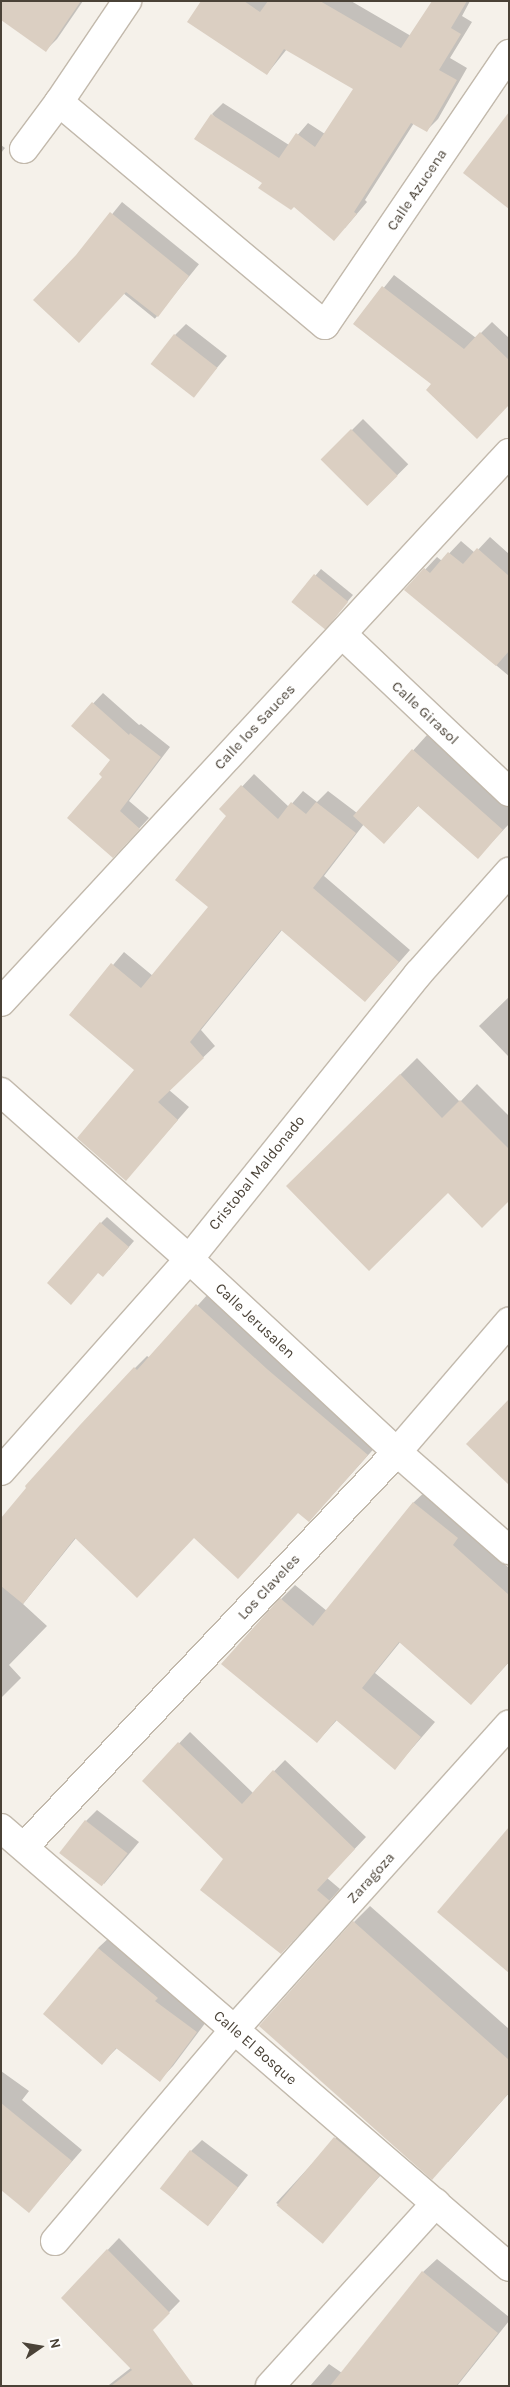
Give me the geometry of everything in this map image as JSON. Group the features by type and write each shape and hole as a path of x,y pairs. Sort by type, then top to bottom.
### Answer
{"street":[{"path":"24,149 59,102 127,1"},
{"name":"Calle Azucena","path":"59,102 326,325 509,54"},
{"name":"Calle los Sauces","path":"1,1002 509,453"},
{"name":"Calle Girasol","path":"342,634 509,792"},
{"name":"Cristobal Maldonado","path":"1,1471 188,1259 418,974 509,872"},
{"name":"Calle Jerusalen","path":"1,1092 188,1259 396,1452 509,1550"},
{"name":"Los Claveles","path":"24,1847 396,1452 509,1322"},
{"name":"Zaragoza","path":"54,2241 234,2030 509,1725"},
{"name":"Calle El Bosque","path":"1,1828 509,2267"},
{"path":"270,2386 436,2203"}],"building":[{"path":"1,1 81,1 46,52 1,20"},
{"path":"201,1 244,1 260,12 268,1 320,1 401,48 432,1 467,1 451,28 461,34 439,70 457,80 427,132 411,123 354,212 357,214 334,241 294,207 291,210 258,188 262,183 194,139 211,114 279,158 296,133 315,147 353,89 284,49 267,75 187,22"},
{"path":"509,112 509,209 463,173"},
{"path":"110,212 189,276 158,317 126,292 79,343 33,300 76,255"},
{"path":"382,286 464,349 480,332 509,360 509,405 477,439 426,390 431,384 353,324"},
{"path":"174,334 217,368 194,398 151,364"},
{"path":"351,429 398,476 367,506 321,459"},
{"path":"477,548 509,576 509,651 496,666 404,590 424,568 430,573 448,552 463,564"},
{"path":"314,574 348,602 326,630 291,602"},
{"path":"92,702 129,735 130,733 161,757 120,811 140,829 113,858 67,818 102,777 99,774 110,760 71,726"},
{"path":"412,749 503,830 478,859 418,806 384,844 353,816"},
{"path":"241,785 278,819 291,802 306,814 316,802 356,833 313,888 399,962 365,1002 281,930 190,1042 204,1058 158,1102 178,1120 126,1181 77,1138 134,1070 69,1015 111,963 141,988 208,907 175,880 226,816 219,809"},
{"path":"400,1074 442,1118 460,1100 509,1149 509,1201 482,1228 448,1193 369,1271 286,1186"},
{"path":"100,1222 129,1247 103,1277 98,1273 71,1305 47,1283"},
{"path":"196,1304 267,1369 368,1455 309,1522 298,1513 238,1579 194,1538 137,1598 75,1538 23,1604 1,1586 1,1518 26,1488 25,1486 80,1425 134,1367 137,1370"},
{"path":"509,1399 509,1485 466,1444"},
{"path":"413,1502 458,1538 453,1545 509,1595 509,1662 471,1705 399,1642 362,1688 421,1737 395,1770 336,1720 317,1743 221,1664 280,1598 313,1626"},
{"path":"178,1742 242,1804 273,1770 355,1849 317,1890 330,1901 281,1954 200,1890 223,1859 142,1781"},
{"path":"85,1820 128,1853 102,1886 59,1853"},
{"path":"509,1827 509,1973 437,1912"},
{"path":"353,1921 509,2060 509,2093 432,2180 259,2026"},
{"path":"98,1948 158,1998 155,2001 197,2032 160,2082 116,2048 102,2065 43,2014"},
{"path":"1,2103 72,2161 29,2213 1,2190"},
{"path":"334,2137 380,2176 323,2244 277,2205"},
{"path":"190,2150 238,2188 208,2226 160,2189"},
{"path":"107,2249 170,2313 153,2330 194,2386 111,2386 132,2370 61,2298"},
{"path":"422,2271 498,2333 456,2386 330,2386"}]}
